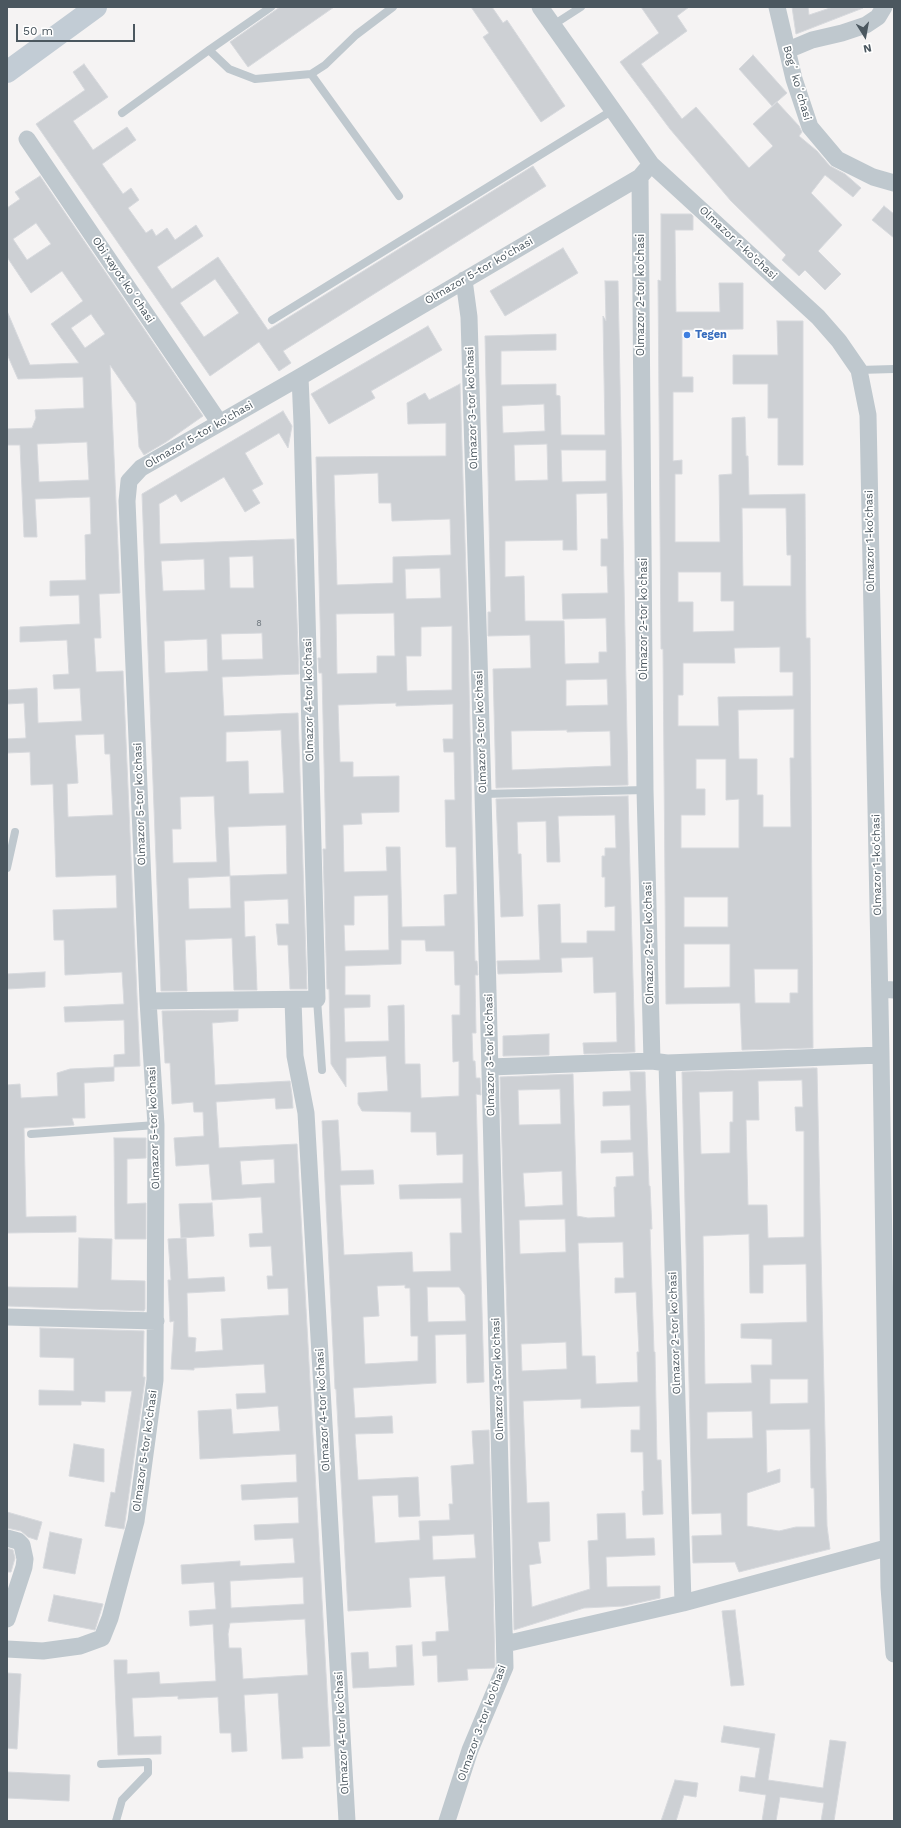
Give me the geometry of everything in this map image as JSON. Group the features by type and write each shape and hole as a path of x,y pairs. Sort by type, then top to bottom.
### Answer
{"main road":[{"path":"7,72 96,7"}],"street":[{"name":"Olmazor 1-ko'chasi","path":"540,7 651,164 818,317 839,341 859,370 868,415 887,990 881,1055 890,1547 894,1654"},
{"name":"Bogʻ koʻchasi","path":"778,7 781,27 788,50 794,79 810,126 837,159 873,177 894,183"},
{"path":"788,50 812,40 835,35 866,25 878,18 884,7"},
{"name":"Obi xayot koʻchasi","path":"27,139 219,422"},
{"name":"Olmazor 5-tor ko'chasi","path":"7,1650 43,1651 80,1646 102,1638 110,1618 136,1521 155,1380 156,1125 148,1001 127,501 129,482 141,468 219,422 300,378 464,280 640,178 651,164"},
{"name":"Olmazor 2-tor ko'chasi","path":"640,178 645,790 660,1062 683,1603"},
{"name":"Olmazor 3-tor ko'chasi","path":"447,1821 470,1750 505,1667 483,794 469,317 464,280"},
{"name":"Olmazor 4-tor ko'chasi","path":"300,378 317,998"},
{"path":"148,1001 293,1000 317,998"},
{"name":"Olmazor 4-tor ko'chasi","path":"293,1000 295,1056 306,1113 347,1821"},
{"path":"490,1067 881,1055"},
{"path":"7,1318 156,1321"},
{"path":"7,1538 18,1541 22,1545 24,1567 7,1619"},
{"path":"505,1644 683,1603 890,1547"}],"lane":[{"path":"122,113 208,50 271,7"},
{"path":"208,50 229,69 254,79 311,74 324,66 356,36 393,7"},
{"path":"553,25 581,7"},
{"path":"311,74 399,196"},
{"path":"272,320 613,110"},
{"path":"859,370 894,369"},
{"path":"483,794 645,790"},
{"path":"7,868 16,832"},
{"path":"317,998 322,1070"},
{"path":"31,1134 156,1125"},
{"path":"102,1764 148,1762 148,1773 122,1800 116,1821"}],"building":[{"path":"280,7 334,7 248,67 230,42"},
{"path":"471,7 492,7 503,23 507,20 565,106 541,122 483,37 489,33"},
{"path":"641,7 689,7 677,16 687,31 641,64 682,119 696,107 749,168 773,146 753,124 777,102 799,126 802,132 799,136 817,151 830,166 845,174 861,188 853,197 825,175 811,193 842,225 818,251 841,274 825,290 805,270 799,276 782,260 786,255 731,201 670,129 620,62 659,33"},
{"path":"792,7 808,7 809,15 833,7 863,8 796,34"},
{"path":"753,55 787,93 772,106 739,69"},
{"path":"84,64 108,97 73,121 93,150 127,127 136,140 102,164 123,194 131,188 139,200 128,208 146,233 152,229 156,236 167,228 175,240 196,225 203,236 157,267 172,289 218,257 268,330 533,166 546,186 283,351 291,363 279,371 259,342 210,376 36,124 85,90 73,72","holes":["215,279 239,313 204,337 180,303"]},
{"path":"40,176 203,416 166,442 144,455 139,447 136,403 110,365 120,593 99,594 101,638 94,638 96,672 123,671 140,1066 114,1067 114,1055 125,1054 124,1020 65,1022 64,1007 124,1004 122,972 65,975 64,940 54,940 53,910 117,908 116,875 56,877 53,784 31,785 30,752 7,753 7,739 26,738 24,703 7,704 7,690 37,688 38,723 82,721 80,688 54,689 53,675 69,674 67,640 20,642 20,627 80,624 79,595 50,596 50,581 86,580 85,535 91,534 90,497 35,499 37,537 24,537 20,445 7,445 7,429 32,428 36,418 35,410 84,408 83,377 18,379 7,354 7,311 30,365 79,363 51,324 83,301 62,271 31,293 7,257 7,208 20,199 15,192","holes":["36,223 51,244 27,260 13,239","91,314 105,334 85,348 71,328","87,442 89,480 39,482 37,444","104,734 105,754 110,754 113,815 68,817 67,784 78,783 75,735"]},
{"path":"884,206 894,214 894,238 872,220"},
{"path":"661,214 691,214 693,216 693,230 675,230 676,312 720,312 719,283 743,283 743,329 682,330 682,377 693,377 693,392 673,392 673,461 682,460 682,474 675,474 675,542 720,542 719,475 732,474 732,418 745,417 749,495 805,494 806,638 810,638 813,1048 742,1050 740,1003 666,1004 658,280 661,281","holes":["742,508 786,508 787,555 791,555 791,586 743,586","678,572 721,572 721,601 734,601 734,631 693,632 693,602 678,602","780,647 780,672 793,672 793,696 718,697 719,726 678,726 678,695 683,695 683,663 735,663 734,648","794,709 794,758 790,758 791,827 763,827 763,795 757,795 757,759 739,759 738,710","696,759 726,759 726,800 739,799 739,848 681,848 681,815 705,815 705,789 696,789","684,897 728,897 728,927 684,927","684,944 730,944 730,987 684,988","754,969 798,969 798,993 790,993 790,1003 755,1003"]},
{"path":"563,248 578,273 505,316 490,291"},
{"path":"605,281 618,281 628,785 496,788 493,669 531,668 530,635 488,636 488,612 491,612 485,336 556,334 556,350 501,351 501,385 556,384 556,395 560,396 561,435 605,435 603,316 606,321","holes":["544,404 545,431 503,433 502,406","547,444 548,480 515,481 514,445","561,450 606,450 606,481 562,482","607,493 608,539 601,539 601,566 607,566 608,593 562,594 563,619 606,618 607,652 599,652 599,663 565,664 564,621 525,621 524,576 505,577 505,541 563,540 563,550 577,550 576,494","607,679 608,705 566,706 566,680","511,731 610,731 611,766 512,770"]},
{"path":"777,321 803,321 803,465 778,465 778,418 768,418 768,384 733,384 733,355 778,355"},
{"path":"428,326 442,350 371,391 375,398 329,424 311,394"},
{"path":"460,384 468,636 475,961 477,961 478,975 475,975 476,1033 472,1033 473,1061 475,1061 476,1078 480,1078 481,1095 476,1094 484,1382 467,1383 466,1334 435,1335 436,1383 353,1388 355,1418 392,1416 393,1433 355,1434 358,1480 418,1477 420,1516 399,1517 398,1495 372,1496 375,1543 420,1540 419,1521 450,1520 449,1504 453,1504 451,1466 474,1464 472,1431 489,1430 495,1665 494,1668 467,1669 468,1680 438,1682 437,1655 423,1656 422,1642 436,1641 436,1632 449,1631 445,1576 409,1578 411,1607 348,1611 335,1389 322,1121 338,1120 341,1171 373,1170 374,1184 340,1185 344,1255 412,1252 413,1272 451,1271 450,1233 462,1233 461,1198 400,1199 399,1185 463,1183 463,1154 437,1155 436,1132 411,1132 411,1112 362,1111 358,1104 358,1093 388,1091 386,1056 346,1058 346,1087 331,1064 329,989 327,989 323,849 326,849 322,673 319,673 318,658 321,658 316,457 446,456 446,423 408,424 407,403 425,393 429,400","holes":["378,473 379,503 391,503 392,521 450,519 451,555 393,557 393,583 337,585 334,475","440,568 441,598 406,599 405,569","394,613 395,656 377,656 377,673 337,674 336,614","452,626 452,690 407,691 406,656 421,656 421,627","396,703 396,706 453,704 453,739 443,739 444,752 454,752 455,800 445,800 446,847 456,847 457,894 444,895 445,926 402,927 400,847 386,847 387,871 344,872 343,825 362,824 361,813 399,812 399,776 353,777 353,762 340,762 338,705","388,895 389,950 345,951 344,925 354,925 354,896","401,940 425,940 426,951 454,951 455,985 460,985 460,1015 452,1015 453,1062 459,1061 459,1096 421,1098 420,1064 405,1064 404,1005 388,1006 389,1041 345,1042 344,1008 370,1007 370,995 345,995 345,966 401,964","405,1285 405,1288 410,1288 411,1336 418,1336 418,1361 365,1364 363,1317 379,1316 377,1286","427,1287 459,1287 465,1295 466,1321 428,1322","474,1534 476,1558 433,1560 432,1536"]},
{"path":"283,411 292,426 288,448 279,433 245,453 263,484 252,490 260,503 245,512 224,477 181,502 176,494 159,504 160,544 294,539 299,674 222,677 224,716 298,713 307,989 290,989 288,945 278,945 276,924 289,924 288,899 244,901 245,937 255,936 257,990 234,990 232,938 185,940 187,991 161,991 142,494","holes":["253,556 254,588 230,588 229,557","204,559 205,590 163,591 161,561","262,633 263,659 222,660 221,634","207,639 208,671 165,673 164,641","281,730 284,793 249,794 248,761 226,762 226,732","214,796 217,862 173,863 172,829 181,829 180,797","286,825 287,874 230,876 228,827","230,876 231,908 189,909 188,878"]},
{"path":"628,796 635,1052 584,1054 583,1043 617,1042 616,992 594,993 593,957 561,958 562,972 498,974 497,961 540,960 538,905 560,904 561,943 587,943 587,931 615,931 615,906 605,907 605,877 602,877 602,856 605,856 605,848 616,848 615,815 558,816 560,862 547,862 546,821 517,822 518,854 521,854 523,916 501,917 496,799"},
{"path":"45,972 45,987 7,989 7,974"},
{"path":"238,1010 238,1021 212,1023 215,1085 290,1081 293,1108 276,1109 275,1098 216,1102 219,1148 297,1144 330,1746 302,1747 303,1758 282,1759 278,1693 244,1695 247,1751 232,1752 231,1733 220,1733 218,1697 178,1699 178,1696 132,1698 134,1737 161,1736 161,1754 118,1755 114,1660 127,1660 127,1674 159,1672 160,1684 216,1681 213,1624 190,1626 189,1611 216,1609 214,1582 182,1584 181,1565 240,1561 240,1566 295,1563 293,1538 255,1540 254,1525 299,1523 298,1497 242,1500 241,1485 297,1482 296,1454 200,1459 198,1411 231,1409 233,1434 280,1431 278,1406 237,1409 236,1394 266,1393 264,1364 194,1368 194,1370 171,1369 174,1321 170,1322 168,1280 171,1280 168,1239 186,1238 188,1279 224,1277 225,1291 187,1293 188,1337 196,1338 195,1352 223,1350 221,1319 289,1315 288,1288 268,1289 267,1276 273,1276 271,1246 250,1247 249,1234 263,1233 261,1197 212,1200 209,1164 176,1166 174,1138 204,1136 203,1112 194,1112 193,1102 172,1104 170,1063 165,1063 162,1011","holes":["274,1159 275,1183 242,1185 240,1161","303,1577 304,1604 231,1608 230,1581","305,1619 308,1675 243,1679 241,1648 229,1648 228,1634 230,1623"]},
{"path":"549,1034 549,1055 503,1056 503,1036"},
{"path":"114,1067 114,1081 84,1083 85,1118 72,1118 74,1125 24,1128 26,1217 76,1216 76,1232 7,1233 7,1085 20,1084 21,1098 58,1096 57,1073 70,1069"},
{"path":"817,1068 827,1526 830,1549 739,1572 735,1562 693,1563 692,1536 722,1535 721,1513 692,1514 682,1072","holes":["802,1080 803,1107 795,1107 796,1131 804,1131 804,1237 768,1238 767,1205 748,1205 746,1120 759,1120 758,1081","733,1091 733,1122 730,1122 730,1153 701,1154 699,1092","749,1234 750,1293 763,1293 763,1265 806,1264 807,1322 741,1324 741,1338 772,1339 772,1365 751,1365 752,1383 705,1384 703,1236","770,1379 808,1379 808,1403 770,1404","752,1411 753,1438 707,1439 707,1412","810,1429 811,1488 814,1488 815,1527 796,1527 779,1531 747,1526 747,1493 780,1482 780,1469 767,1473 766,1430"]},
{"path":"630,1072 645,1072 652,1229 650,1229 655,1352 657,1460 661,1460 663,1514 643,1515 643,1452 631,1452 631,1430 640,1430 640,1406 581,1408 581,1399 523,1401 527,1503 549,1502 550,1541 538,1542 541,1563 529,1565 532,1607 590,1589 588,1541 598,1540 597,1514 625,1513 626,1539 654,1538 655,1555 606,1557 607,1587 660,1586 660,1598 624,1606 584,1608 514,1630 509,1385 500,1077 573,1074 577,1216 588,1218 615,1217 614,1187 616,1187 616,1177 634,1176 633,1152 601,1153 601,1141 631,1140 630,1105 603,1106 603,1092 631,1091","holes":["560,1089 561,1124 519,1125 518,1090","562,1171 563,1205 525,1207 523,1173","565,1219 566,1252 520,1254 519,1220","623,1242 624,1278 615,1278 615,1293 636,1292 639,1352 637,1352 638,1382 596,1384 595,1356 582,1356 578,1243","566,1342 567,1369 522,1371 521,1344"]},
{"path":"114,1138 146,1138 146,1158 127,1159 127,1204 146,1203 146,1239 115,1239"},
{"path":"212,1203 214,1236 181,1238 179,1204"},
{"path":"79,1238 112,1239 111,1280 145,1281 144,1311 7,1306 7,1287 78,1288"},
{"path":"40,1328 144,1331 143,1377 145,1377 145,1379 124,1529 105,1526 111,1492 115,1493 132,1391 105,1391 105,1402 81,1401 81,1405 39,1405 39,1390 74,1391 74,1358 40,1357"},
{"path":"74,1444 104,1449 104,1482 69,1476"},
{"path":"7,1512 42,1522 37,1540 28,1537 21,1531 7,1528"},
{"path":"50,1532 82,1539 75,1574 43,1568"},
{"path":"7,1548 13,1550 15,1558 11,1572 7,1572"},
{"path":"54,1595 103,1604 95,1630 48,1621"},
{"path":"735,1610 744,1685 731,1686 722,1611"},
{"path":"412,1645 414,1685 353,1688 351,1653 368,1652 369,1669 397,1667 396,1646"},
{"path":"7,1673 21,1674 17,1749 7,1748"},
{"path":"724,1726 775,1734 768,1780 823,1788 830,1740 846,1742 834,1821 821,1821 824,1803 780,1797 776,1821 762,1821 766,1795 739,1791 741,1776 755,1778 760,1748 721,1742"},
{"path":"7,1772 70,1775 69,1801 7,1798"},
{"path":"675,1780 698,1783 696,1797 684,1795 676,1821 661,1821"}],"place":[{"name":"Tegen","path":"687,335"}]}
